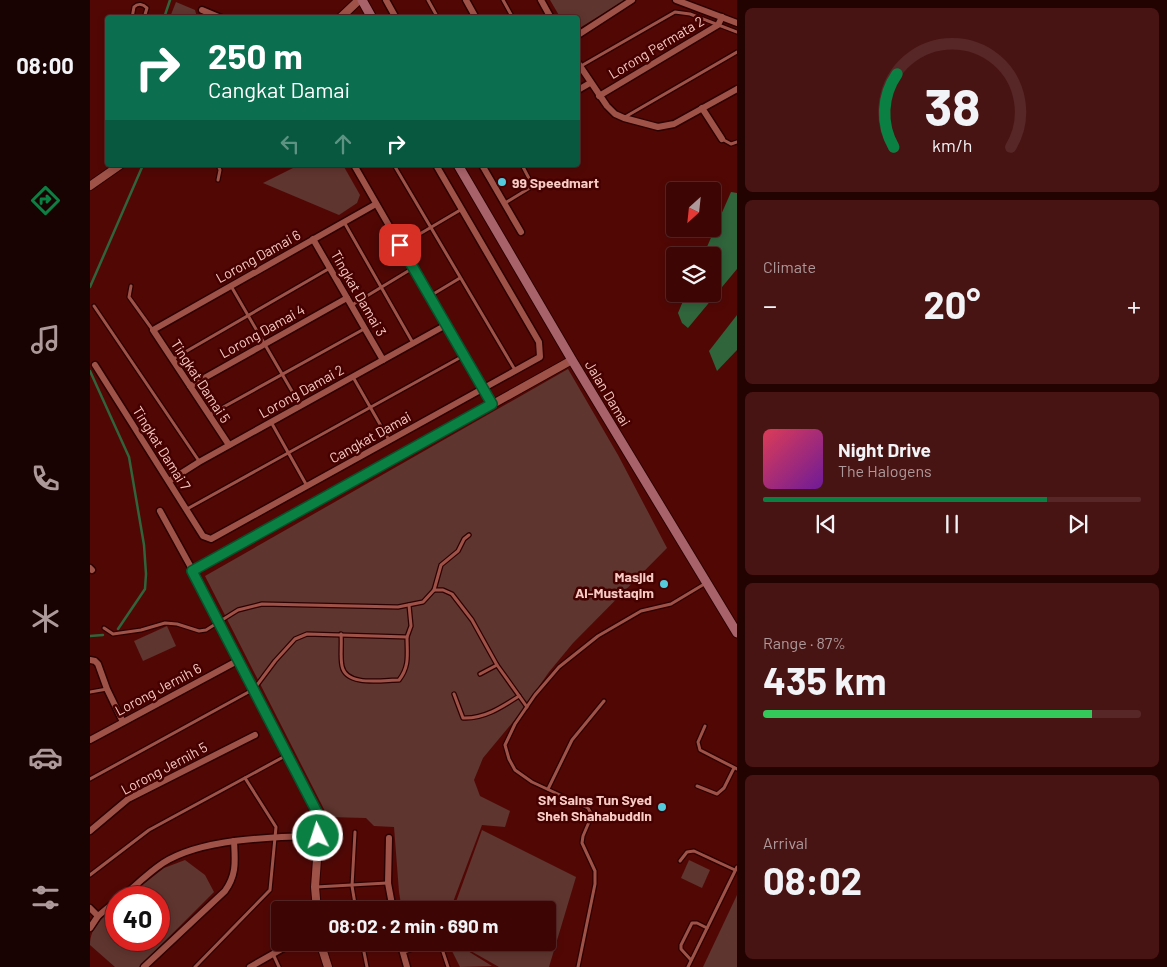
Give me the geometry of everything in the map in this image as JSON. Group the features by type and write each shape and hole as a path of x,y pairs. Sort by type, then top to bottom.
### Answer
{"main road":[{"path":"361,0 370,15"},
{"name":"Jalan Damai","path":"459,167 572,360 737,633"}],"street":[{"path":"344,15 361,0"},
{"path":"386,0 394,15"},
{"path":"466,0 474,15"},
{"path":"541,0 549,15"},
{"path":"580,34 632,0"},
{"path":"676,0 736,21"},
{"path":"202,10 214,15"},
{"name":"Lorong Permata 2","path":"599,96 718,24 722,17"},
{"path":"580,67 607,106 624,118 658,127 674,124 737,89"},
{"path":"580,89 590,83"},
{"path":"702,108 722,139"},
{"path":"90,186 117,167"},
{"path":"355,167 492,404"},
{"path":"437,167 462,209"},
{"path":"483,167 521,232"},
{"name":"Lorong Damai 6","path":"153,330 376,204"},
{"name":"Cangkat Damai","path":"211,539 540,357 539,342 462,209"},
{"name":"Tingkat Damai 3","path":"313,239 383,360"},
{"name":"Lorong Damai 4","path":"190,386 347,298"},
{"name":"Lorong Damai 2","path":"169,481 229,445 446,325"},
{"name":"Tingkat Damai 5","path":"153,330 229,445"},
{"path":"192,571 572,360"},
{"name":"Tingkat Damai 7","path":"95,365 203,536 211,539"},
{"path":"160,511 320,818 315,887 316,901"},
{"name":"Lorong Jernih 6","path":"90,740 239,660"},
{"path":"93,661 98,664 123,722"},
{"name":"Lorong Jernih 5","path":"90,831 128,799 255,735"},
{"path":"136,886 164,863 187,852 234,841 275,837 318,836"},
{"path":"390,838 388,883 391,901"},
{"path":"147,966 225,892 232,881 235,870 234,841"},
{"path":"90,908 98,916"},
{"path":"90,928 98,916 105,910"},
{"path":"250,967 278,951"},
{"path":"323,951 328,967"},
{"path":"402,952 406,967"}],"lane":[{"path":"428,0 436,15"},
{"path":"503,0 511,15"},
{"path":"133,15 134,7 140,4 146,8 145,15"},
{"path":"580,64 675,12 690,14 737,32"},
{"path":"624,118 737,52"},
{"path":"722,139 731,144 737,142"},
{"path":"218,180 219,167"},
{"path":"395,167 515,370"},
{"path":"504,203 533,186 523,167"},
{"path":"400,245 462,209"},
{"path":"344,222 414,343"},
{"path":"172,360 330,268"},
{"path":"351,305 413,268"},
{"path":"430,296 460,278"},
{"path":"131,286 129,297 153,330"},
{"path":"231,286 300,406"},
{"path":"94,306 199,462"},
{"path":"209,415 365,329"},
{"path":"187,510 464,355"},
{"path":"353,377 389,440"},
{"path":"271,422 307,486"},
{"path":"104,628 113,634 141,630 165,623 177,624 199,631 206,630 238,610 262,604 398,608 424,602 434,590 441,565 458,551 464,539 469,535"},
{"path":"578,967 594,884 595,872 582,843 592,814 588,808 532,782 516,770 508,759 505,745 515,724 559,667 598,636 641,611 671,604 707,582"},
{"path":"434,590 443,590 452,594 472,620 497,665 527,707"},
{"path":"341,634 342,668 348,677 357,681 399,680 406,671 408,661 407,637 411,626 409,605"},
{"path":"90,779 105,769 254,689 275,661 295,639 307,634 407,637"},
{"path":"480,674 497,665"},
{"path":"90,692 107,688"},
{"path":"454,694 462,718 470,718 498,710 519,696"},
{"path":"548,789 572,740 604,701"},
{"path":"697,786 717,794 724,788 736,769 700,750 698,742 706,726"},
{"path":"90,874 149,830 287,755"},
{"path":"195,967 270,890 276,827 246,778"},
{"path":"354,901 352,886 355,832"},
{"path":"680,861 687,852 694,851 736,869 688,967"},
{"path":"315,887 388,883"},
{"path":"691,960 681,949 681,945 692,923 697,923 707,928"},
{"path":"364,951 367,967"},
{"path":"443,951 448,967"},
{"path":"273,954 279,967"}],"shaded area":[{"path":"550,0 625,0 580,28 580,15 559,15"},
{"path":"176,2 195,10 196,15 171,15"},
{"path":"295,167 344,167 360,195 357,203 339,215 263,183"},
{"path":"731,192 737,193 737,269 721,288 721,247 707,247 711,238 721,238 721,215"},
{"path":"683,302 710,302 688,328 682,323 678,313"},
{"path":"737,315 737,350 717,371 709,351"},
{"path":"568,369 618,455 667,548 573,643 549,672 518,716 483,758 474,780 480,796 510,811 505,827 482,825 453,901 400,901 394,827 374,826 366,818 328,817 205,576"},
{"path":"167,626 176,646 143,661 134,641"},
{"path":"482,830 576,877 556,944 556,901 456,901"},
{"path":"185,860 205,875 214,892 170,936 170,886 141,886 164,868"},
{"path":"689,860 710,870 702,888 681,878"},
{"path":"737,895 737,967 703,967"},
{"path":"105,915 105,951 155,951 139,967 115,967 90,945 92,933"},
{"path":"452,951 468,951 492,966 460,967"},
{"path":"471,951 554,951 549,967 499,967"}],"waterway":[{"path":"165,15 170,0"},
{"path":"90,287 142,167"},
{"path":"90,371 129,457 144,545 145,589 118,629"},
{"path":"90,636 103,635"}],"place":[{"name":"99 Speedmart","path":"502,182"},
{"name":"Masjid Al-Mustaqim","path":"664,584"},
{"name":"SM Sains Tun Syed Sheh Shahabuddin","path":"662,807"}],"route":[{"path":"318,836 320,818 192,571 492,404 400,245"}]}
